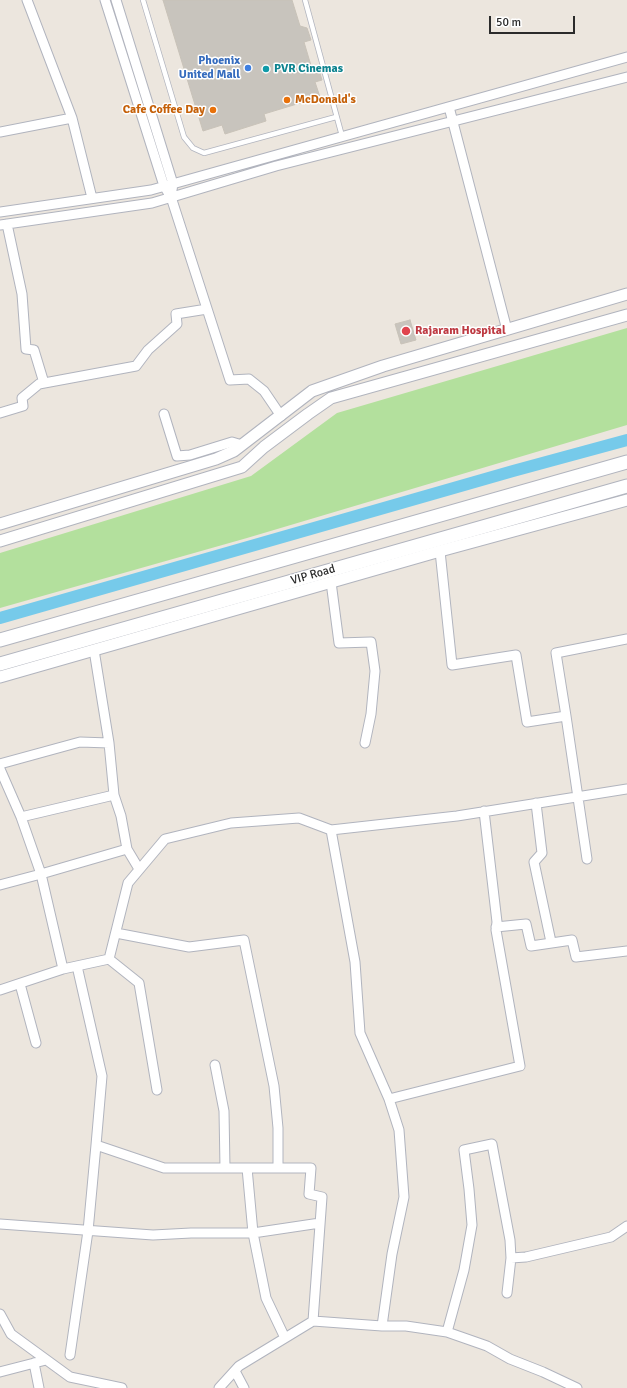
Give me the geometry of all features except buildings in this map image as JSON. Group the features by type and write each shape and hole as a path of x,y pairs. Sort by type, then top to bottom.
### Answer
{"main road":[{"name":"VIP Road","path":"0,640 627,462"},
{"name":"VIP Road","path":"0,664 273,592 627,486"}],"street":[{"path":"27,0 72,118 92,198"},
{"path":"105,0 164,186 171,197 230,380 249,379 264,391 281,416"},
{"path":"116,0 173,184 171,197"},
{"path":"0,212 151,190 627,57"},
{"path":"44,383 34,350 26,349 22,294 4,224 152,203 276,166 627,77"},
{"path":"449,107 507,330"},
{"path":"0,132 72,118"},
{"path":"0,524 216,460 234,451 312,391 382,366 627,294"},
{"path":"0,413 23,406 22,398 39,384 136,366 148,350 176,324 176,314 207,309"},
{"path":"0,541 242,467 264,447 331,398 627,314"},
{"path":"164,414 177,456 190,456 232,442 242,445"},
{"path":"255,435 264,447"},
{"name":"VIP Road","path":"0,677 94,650 273,592 331,582 627,500"},
{"path":"440,551 452,665 516,655 527,722 566,716"},
{"path":"331,582 339,643 371,642 375,671 371,714 365,743"},
{"path":"587,859 556,653 627,639"},
{"path":"94,650 109,743 114,795 121,816 127,849 139,870"},
{"path":"0,764 80,742 109,743"},
{"path":"0,769 21,817 41,874 63,969"},
{"path":"110,959 128,883 165,839 231,823 299,818 331,830 457,816 627,789"},
{"path":"21,817 114,795"},
{"path":"536,803 542,853 534,862 551,942"},
{"path":"389,1099 520,1066 496,930 497,922 484,812"},
{"path":"331,830 355,962 360,1033 389,1099 399,1130 404,1197 392,1254 382,1326"},
{"path":"0,885 127,849"},
{"path":"496,927 526,924 531,946 572,940 576,958 627,951"},
{"path":"116,933 189,947 244,940 274,1086 278,1128 278,1168"},
{"path":"0,990 63,969 110,959"},
{"path":"110,959 139,983 157,1090"},
{"path":"70,1355 88,1231 102,1076 77,966"},
{"path":"20,984 36,1043"},
{"path":"215,1065 224,1112 225,1168"},
{"path":"447,1332 464,1270 472,1225 464,1150 492,1144 510,1240 511,1258 507,1293"},
{"path":"96,1145 164,1168 311,1168 309,1194 322,1197 313,1321"},
{"path":"247,1168 253,1234 266,1298 286,1338"},
{"path":"0,1224 153,1235 253,1234 320,1223"},
{"path":"511,1258 526,1257 606,1239 619,1233 627,1226"},
{"path":"0,1314 10,1334 70,1377 122,1388"},
{"path":"219,1388 239,1366 313,1321 382,1326 406,1326 447,1332 487,1346 510,1359 543,1372 576,1388"},
{"path":"0,1372 46,1360"},
{"path":"34,1363 39,1388"},
{"path":"235,1371 244,1388"}],"lane":[{"path":"143,0 184,137 193,148 204,154 336,117"},
{"path":"305,0 342,136"}],"green space":[{"path":"627,328 627,425 247,538 0,608 0,553 251,476 337,413"}],"waterway":[{"path":"0,618 513,471 627,440"}],"place":[{"name":"Phoenix United Mall","path":"248,68"},
{"name":"PVR Cinemas","path":"266,69"},
{"name":"McDonald's","path":"287,100"},
{"name":"Cafe Coffee Day","path":"213,110"},
{"name":"Rajaram Hospital","path":"406,331"}]}
